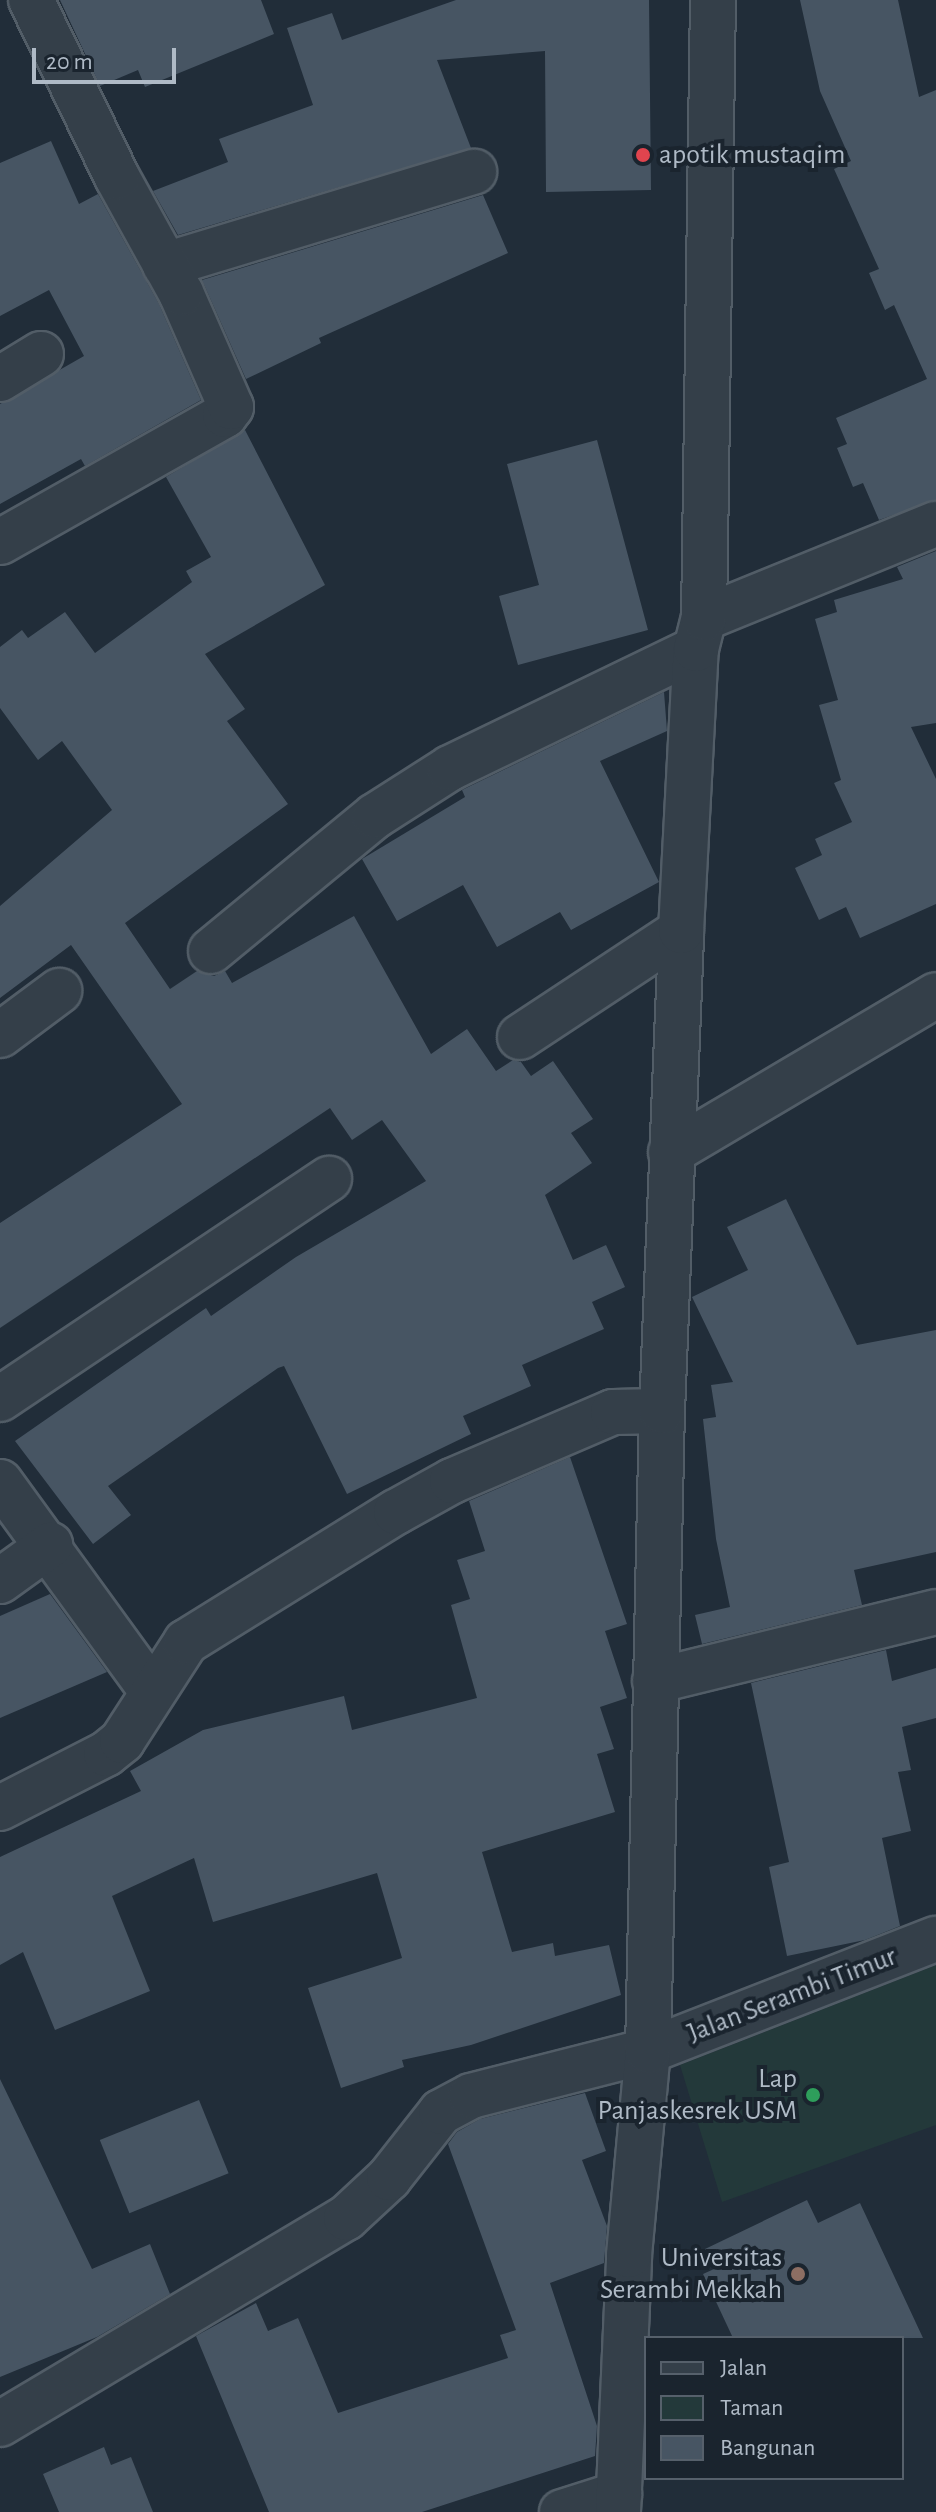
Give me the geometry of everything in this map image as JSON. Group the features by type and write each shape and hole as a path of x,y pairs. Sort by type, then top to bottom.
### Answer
{"street":[{"path":"0,542 225,415 231,407 165,265 31,0"},
{"path":"562,2512 619,2503 629,2255 648,2051 655,1681 671,1152 700,633 713,0"},
{"path":"165,265 474,172"},
{"path":"0,379 41,354"},
{"path":"211,951 375,816 450,768 700,633 936,524"},
{"path":"520,1037 681,931"},
{"path":"0,1035 59,991"},
{"path":"671,1152 936,995"},
{"path":"0,1399 329,1179"},
{"path":"0,1808 106,1754 137,1720 151,1690 186,1642 452,1481 613,1412 662,1411"},
{"path":"0,1482 50,1545 151,1690"},
{"path":"0,1581 50,1545"},
{"path":"655,1681 936,1612"},
{"name":"Jalan Serambi Timur","path":"0,2424 346,2218 389,2178 441,2112 498,2085 648,2051 936,1939"}],"green space":[{"name":"Lap Panjaskesrek USM","path":"936,1965 936,2125 722,2202 680,2065"}],"building":[{"path":"60,0 261,0 274,34 145,87 138,70 100,86"},
{"path":"456,0 649,0 651,190 546,192 545,51 437,60 471,148 178,235 153,191 228,162 219,139 313,105 287,28 332,13 342,40"},
{"path":"800,0 898,0 919,97 936,90 936,500 879,520 863,483 853,487 837,448 847,444 836,418 927,379 894,305 885,310 869,273 879,269 834,169 851,161 820,91"},
{"path":"51,141 79,204 98,194 159,304 201,400 85,466 81,459 0,504 0,404 84,356 49,290 0,316 0,163"},
{"path":"483,195 508,253 319,338 321,343 246,379 202,280"},
{"path":"245,430 325,585 205,654 245,709 227,721 288,804 125,923 170,989 197,971 214,976 225,971 232,983 354,916 431,1054 467,1029 496,1071 513,1060 521,1062 531,1076 553,1061 593,1119 571,1133 592,1163 545,1195 573,1260 606,1245 625,1287 592,1302 604,1329 522,1365 531,1386 463,1416 471,1434 347,1494 284,1366 278,1368 108,1486 131,1515 93,1544 15,1441 206,1308 211,1316 296,1257 426,1181 382,1120 352,1140 330,1108 0,1328 0,1223 182,1104 71,945 0,998 0,906 112,810 62,741 38,760 0,708 0,647 22,630 28,638 65,612 95,653 192,582 186,571 211,557 166,477"},
{"path":"597,440 648,630 518,665 499,596 539,585 507,464"},
{"path":"936,551 936,723 911,727 936,779 936,904 860,938 846,907 819,920 795,868 822,855 815,839 852,822 834,783 841,780 819,705 838,700 815,619 837,612 834,600 903,579 897,567"},
{"path":"664,692 667,731 600,761 659,882 571,930 560,912 497,947 463,885 397,921 362,859 465,797 462,790"},
{"path":"786,1199 857,1345 936,1330 936,1552 854,1570 862,1605 702,1644 695,1615 730,1607 716,1539 703,1419 716,1417 711,1385 733,1382 692,1297 748,1270 727,1227"},
{"path":"570,1457 627,1624 605,1631 627,1698 600,1707 614,1749 597,1754 615,1812 482,1852 512,1952 553,1943 555,1956 609,1945 621,1995 471,2045 402,2060 404,2067 341,2088 308,1988 402,1958 377,1873 213,1922 194,1858 112,1896 150,1991 55,2030 23,1952 0,1965 0,1857 141,1791 130,1771 203,1730 344,1696 352,1730 477,1698 451,1605 470,1599 457,1560 485,1551 469,1501"},
{"path":"50,1594 107,1672 0,1718 0,1616"},
{"path":"886,1650 892,1681 936,1668 936,1718 902,1727 911,1770 898,1772 911,1831 882,1838 900,1926 865,1940 787,1956 769,1867 789,1862 751,1683"},
{"path":"0,2079 92,2269 150,2244 170,2294 97,2337 0,2377"},
{"path":"585,2093 606,2151 582,2160 607,2226 604,2263 550,2283 597,2426 595,2456 422,2512 269,2512 196,2336 256,2303 268,2331 298,2318 338,2413 508,2358 500,2335 516,2330 448,2144 457,2132 480,2119"},
{"path":"199,2100 229,2173 129,2213 100,2140"},
{"path":"807,2200 818,2223 860,2203 923,2338 732,2336 703,2274 714,2269 705,2249"},
{"path":"104,2447 111,2465 131,2457 153,2512 59,2512 43,2474"}],"place":[{"name":"apotik mustaqim","path":"643,155"},
{"name":"Lap Panjaskesrek USM","path":"813,2095"},
{"name":"Universitas Serambi Mekkah","path":"798,2274"}]}
